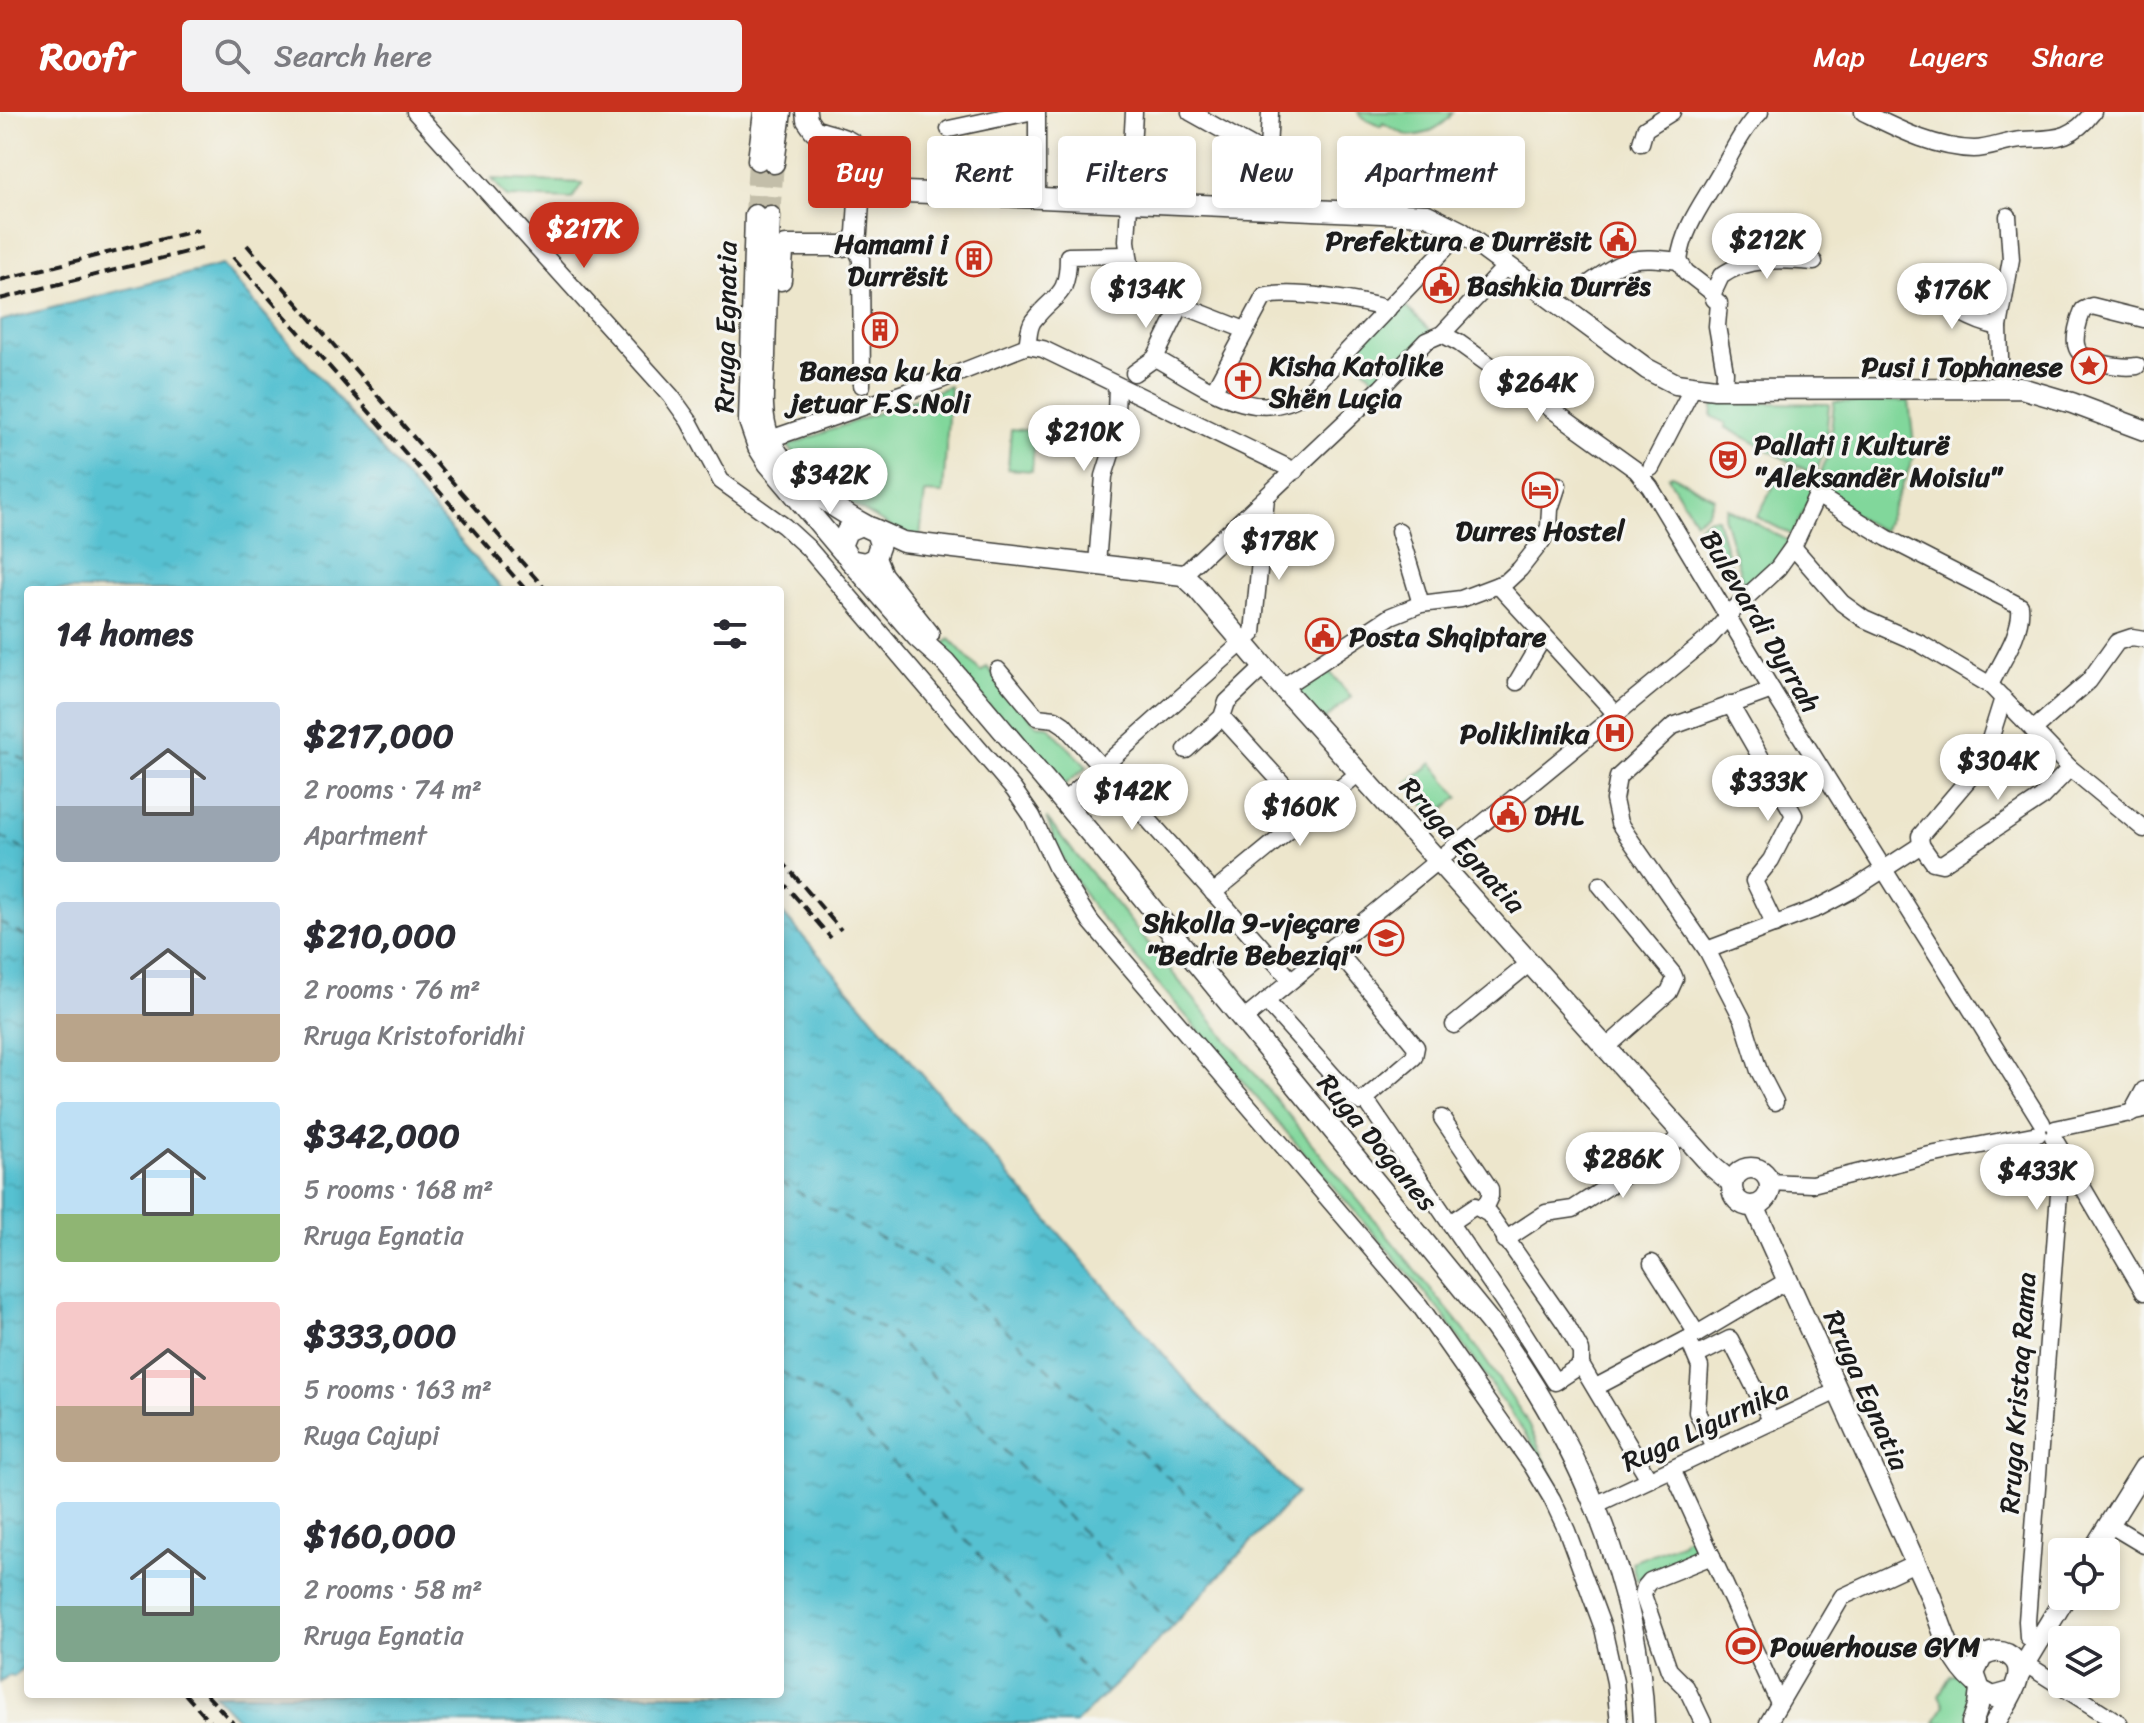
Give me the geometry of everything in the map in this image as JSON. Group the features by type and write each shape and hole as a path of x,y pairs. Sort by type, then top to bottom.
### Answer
{"main road":[{"path":"764,112 766,162 781,112"},
{"path":"806,112 814,130 834,136"},
{"path":"765,345 778,336 786,246 843,246 853,242 857,233 859,208"},
{"path":"1265,208 1427,215 1461,232 1668,381 1693,387 1724,389 2021,388 2047,394 2144,430"},
{"name":"Rruga Egnatia","path":"945,662 917,637 763,455 749,421 748,395 763,216 763,409 770,439 780,456 819,497 837,510 903,542 1183,575 1714,1168 1732,1183"},
{"path":"876,555 860,564 846,556 842,541 847,531 856,525 869,527 880,540 876,555 882,575 917,616 945,662"},
{"name":"Rruga Egnatia","path":"876,555 933,557 998,554"},
{"name":"Ruga Doganes","path":"945,662 1494,1327 1549,1409 1576,1459 1595,1505 1632,1626 1639,1660 1644,1723"},
{"path":"1750,1168 1762,1172 1769,1182 1767,1197 1754,1206 1737,1201 1733,1195 1732,1183 1738,1172 1750,1168"},
{"name":"Rruga Egnatia","path":"1754,1206 1930,1595 1958,1666 1978,1686"},
{"path":"2100,1538 2144,1468"},
{"name":"Rruga Egnatia","path":"1930,1595 1966,1646 1985,1655"},
{"path":"1995,1723 2028,1637 2051,1610"},
{"path":"1978,1686 1993,1697 2016,1671 2054,1610"},
{"path":"1972,1723 1978,1706 1975,1667 1985,1655 1997,1652 2016,1671"}],"street":[{"path":"415,112 671,396 689,421 721,481 784,526 808,548 1014,790 1032,816 1068,888 1091,922 1437,1328 1531,1464 1567,1531 1607,1641 1619,1723"},
{"path":"949,129 1029,112"},
{"path":"1037,112 1037,136"},
{"path":"1133,136 1134,112"},
{"path":"1190,112 1233,136"},
{"path":"1268,136 1270,112"},
{"path":"1641,143 1645,129 1672,112"},
{"path":"1713,293 1686,272 1679,261 1683,242 1695,213 1743,131 1760,112"},
{"path":"1863,112 1910,135 1972,149 2069,134 2081,127 2093,112"},
{"path":"1130,208 1127,255 1131,270 1144,288 1159,300 1181,305 1245,330"},
{"path":"2001,387 1999,327 2011,259 2008,216"},
{"path":"1155,358 1244,405 1256,407 1291,402 1310,390 1461,232"},
{"path":"853,242 861,259 862,385"},
{"path":"1027,346 1032,322 1057,298 1068,279 1068,256 1127,255"},
{"path":"1724,389 1725,372 1717,326 1719,303 1713,293 1721,276 1752,263 1782,259 1814,262"},
{"path":"1590,283 1621,261 1679,261"},
{"path":"1183,575 1295,471 1426,341 1442,334 1506,266"},
{"path":"1927,288 1952,310 1980,323 1999,327"},
{"path":"1214,390 1264,297 1271,295 1370,304 1388,309"},
{"path":"1134,373 1155,358 1181,305"},
{"path":"2137,366 2120,368 2079,352 2076,347 2079,320 2083,310 2092,306 2144,319"},
{"name":"Bulevardi Dyrrah","path":"1442,334 1636,470 1654,492 1772,690 2062,1153 2144,1292"},
{"path":"770,439 941,380 1027,346 1043,349 1295,471"},
{"path":"1097,564 1104,476 1115,441 1117,386"},
{"path":"1651,468 1693,387"},
{"path":"1283,687 1375,624 1421,604 1461,599 1498,585 1520,569 1549,527 1550,509 1558,485"},
{"path":"1242,1021 1709,638 1778,568 1793,547 1817,495 1887,538 2020,606 2021,615 2016,631 1990,685"},
{"path":"1063,802 1253,633 1266,498"},
{"path":"1399,531 1421,604"},
{"path":"1793,547 1842,603 1864,619 1921,644 1990,685 2070,768 2144,829"},
{"path":"1498,585 1616,714"},
{"path":"1517,682 1544,636"},
{"path":"2033,730 2089,681 2117,642 2132,637 2144,639"},
{"path":"1186,750 1222,717 1227,702 1264,667"},
{"path":"998,670 1037,717 1060,721 1291,980"},
{"path":"1772,690 1673,726 1615,782 1614,800 1619,823 1707,950 1743,1020 1759,1071 1775,1102"},
{"path":"2003,698 1983,762 1920,836 1921,845 1933,862 1942,864 2041,798 2070,768"},
{"path":"1730,704 1794,815 1771,860 1754,881 1775,925"},
{"path":"1222,717 1310,814"},
{"path":"1213,893 1360,772"},
{"path":"1707,950 1818,908 1921,845"},
{"path":"1600,885 1675,979 1669,992 1607,1047"},
{"path":"1266,1001 1353,1098 1361,1102 1365,1099 1414,1057 1416,1047 1333,946"},
{"path":"1454,1025 1531,962"},
{"path":"1769,1182 1792,1185 1824,1182 1930,1155 2137,1112 2144,1090"},
{"name":"Ruga Doganes","path":"1365,1099 1555,1382 1581,1365"},
{"path":"1442,1118 1490,1189 1484,1209"},
{"path":"1505,1240 1546,1213 1573,1209 1685,1134"},
{"name":"Rruga Kristaq Rama","path":"2028,1637 2062,1153"},
{"path":"1450,1223 1475,1206 1484,1209 1567,1326 1581,1351 1581,1365 1649,1479"},
{"path":"1652,1263 1692,1337 1700,1367 1697,1412 1715,1449"},
{"path":"1596,1387 1692,1337 1787,1281"},
{"path":"1696,1356 1730,1339 1772,1422"},
{"name":"Ruga Ligurnika","path":"1595,1505 1837,1391"},
{"path":"1672,1469 1779,1703"},
{"path":"2109,1524 2144,1545"},
{"path":"1703,1723 1686,1687 1669,1670 1643,1595 1650,1581 1712,1556"},
{"path":"1768,1723 1842,1597 1915,1563"},
{"path":"2016,1671 2119,1723"}],"green space":[{"path":"1358,112 1453,112 1433,130 1413,135 1404,134 1383,123 1381,127"},
{"path":"492,179 583,184 572,199 507,197"},
{"path":"1399,300 1431,331 1381,384 1348,354"},
{"path":"950,386 943,494 925,493 920,537 896,530 818,484 788,446"},
{"path":"1909,401 1915,454 1883,532 1819,494 1816,485 1829,452 1834,402"},
{"path":"1714,402 1829,404 1825,449 1815,475 1725,427 1726,424 1712,416"},
{"path":"1011,429 1035,431 1032,471 1008,469"},
{"path":"1785,465 1814,478 1811,485 1813,493 1792,535 1757,517"},
{"path":"1672,475 1714,498 1707,513 1695,521 1668,477"},
{"path":"1727,508 1789,541 1775,563 1745,589 1724,518"},
{"path":"1710,518 1717,518 1733,582 1699,525"},
{"path":"950,639 981,672 987,667 1037,725 1048,726 1087,767 1059,789 940,648"},
{"path":"1324,665 1351,697 1322,722 1292,688"},
{"path":"1432,763 1459,797 1434,817 1407,783"},
{"path":"1046,818 1465,1331 1524,1416 1559,1489 1530,1441 1439,1309 1093,908 1064,862"},
{"path":"1690,1536 1696,1549 1692,1551 1694,1556 1636,1580 1632,1562 1683,1542"},
{"path":"1959,1673 1972,1688 1967,1723 1935,1723 1944,1705 1939,1695 1950,1676"}],"water":[{"path":"222,265 500,586 24,586 24,1667 0,1683 0,321"},
{"path":"784,915 1197,1393 1297,1493 1144,1656 1076,1723 241,1723 218,1698 784,1698"}],"ferry route":[{"path":"0,751 10,752 24,760"},
{"path":"0,836 24,850"},
{"path":"0,922 24,936"},
{"path":"784,1184 942,1272 1246,1548"},
{"path":"784,1274 893,1335 1171,1624"},
{"path":"784,1373 841,1406 1107,1693"}],"tunnel":[{"path":"755,215 758,160"},
{"path":"770,216 774,163"}],"railway":[{"path":"0,280 198,230"},
{"path":"247,245 543,586"},
{"path":"0,299 202,248"},
{"path":"233,257 522,586"},
{"path":"784,864 841,930"},
{"path":"784,884 831,938"},
{"path":"189,1698 211,1723"},
{"path":"210,1698 233,1723"}],"place":[{"name":"Prefektura e Durrësit","path":"1618,240"},
{"name":"Hamami i Durrësit","path":"974,259"},
{"name":"Bashkia Durrës","path":"1441,285"},
{"name":"Banesa ku ka jetuar F.S.Noli","path":"880,330"},
{"name":"Pusi i Tophanese","path":"2089,366"},
{"name":"Kisha Katolike Shën Luçia","path":"1243,381"},
{"name":"Pallati i Kulturë \"Aleksandër Moisiu\"","path":"1728,460"},
{"name":"Durres Hostel","path":"1540,490"},
{"name":"Posta Shqiptare","path":"1323,636"},
{"name":"Poliklinika","path":"1615,733"},
{"name":"DHL","path":"1508,814"},
{"name":"Shkolla 9-vjeçare \"Bedrie Bebeziqi\"","path":"1386,938"},
{"name":"Powerhouse GYM","path":"1744,1646"}]}
